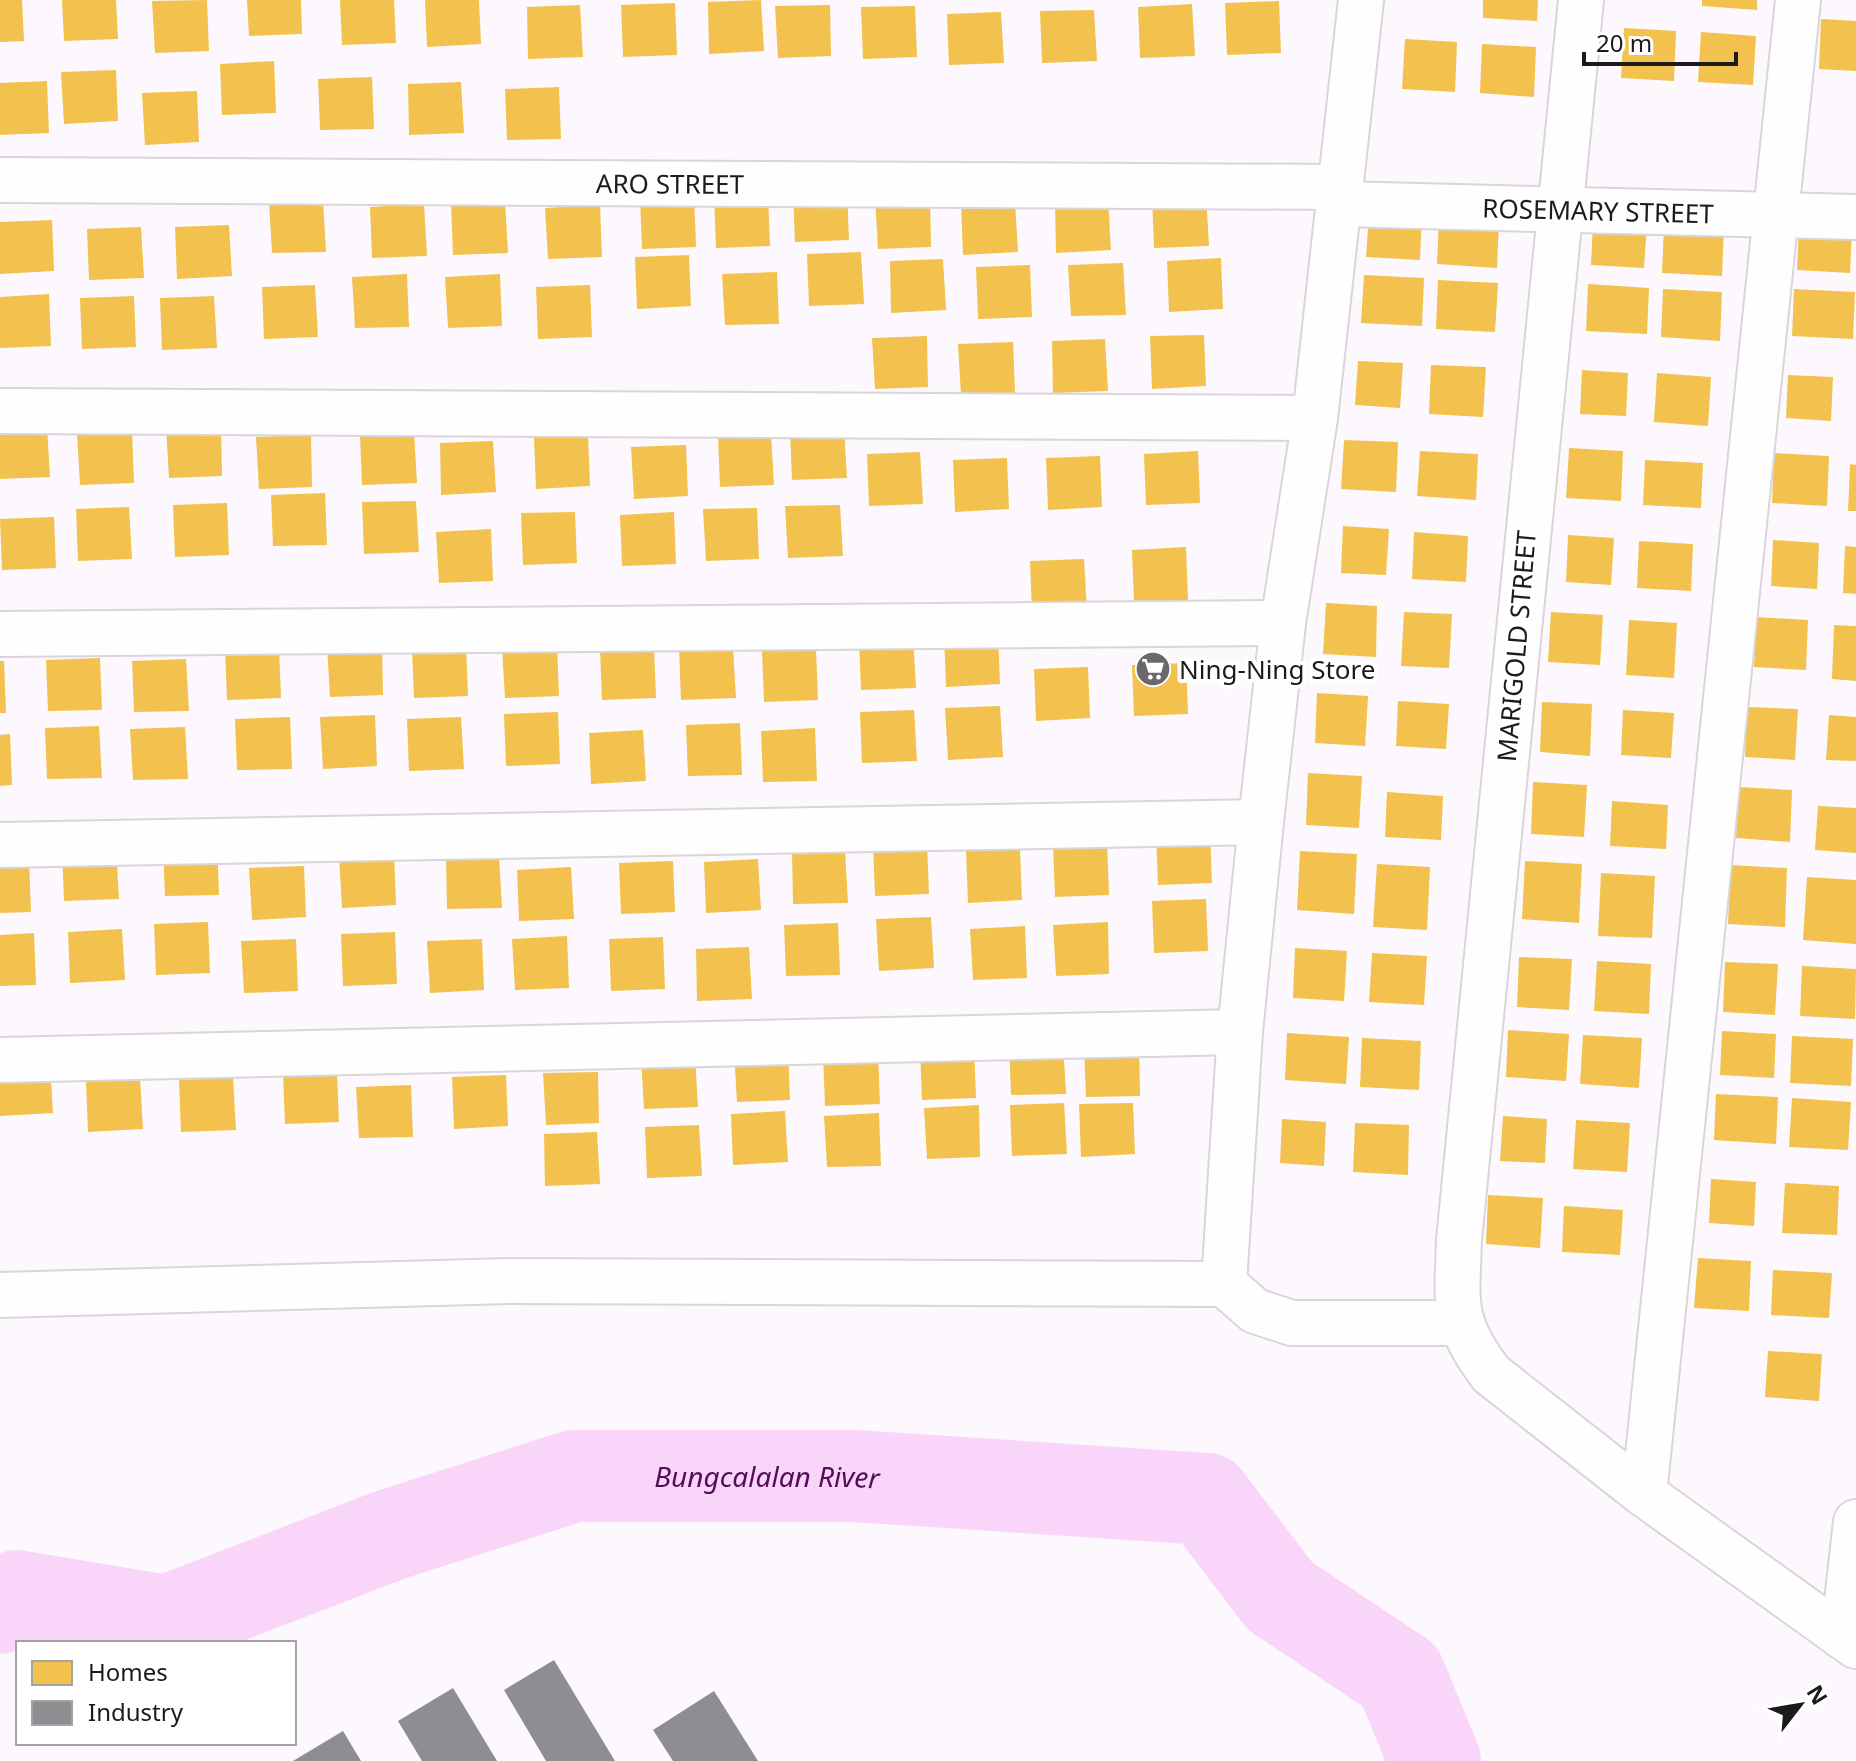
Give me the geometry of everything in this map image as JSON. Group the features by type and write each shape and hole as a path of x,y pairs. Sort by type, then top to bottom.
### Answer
{"street":[{"path":"1224,1284 1240,1032 1261,822 1283,623 1315,418 1361,0"},
{"name":"MARIGOLD STREET","path":"1459,1308 1461,1224 1558,207 1581,0"},
{"path":"1644,1494 1798,0"},
{"name":"ARO STREET","path":"0,180 1341,196"},
{"name":"ROSEMARY STREET","path":"1341,196 1856,217"},
{"path":"0,411 1315,418"},
{"path":"0,634 1283,623"},
{"path":"0,845 1261,822"},
{"path":"0,1060 1240,1032"},
{"path":"0,1295 509,1281 1224,1284 1255,1311 1292,1323 1459,1308 1472,1349 1491,1374 1644,1494 1849,1641"},
{"path":"1849,1641 1856,1522"}],"building: Homes":[{"path":"0,0 22,0 24,41 0,42"},
{"path":"62,0 116,0 118,39 64,41"},
{"path":"207,0 209,51 155,53 152,1"},
{"path":"247,0 301,0 302,34 249,36"},
{"path":"340,0 394,0 396,43 342,45"},
{"path":"425,0 479,0 481,44 427,47"},
{"path":"761,0 764,51 709,54 708,2"},
{"path":"1483,0 1538,0 1537,21 1483,18"},
{"path":"1702,0 1757,0 1757,10 1702,6"},
{"path":"1279,1 1281,53 1227,55 1225,3"},
{"path":"675,3 677,55 623,57 621,5"},
{"path":"1192,4 1195,56 1140,58 1138,7"},
{"path":"580,5 583,57 528,59 527,7"},
{"path":"830,5 831,56 778,58 775,6"},
{"path":"915,6 917,57 863,59 861,7"},
{"path":"1094,10 1097,61 1042,63 1040,11"},
{"path":"1001,12 1004,63 949,65 947,14"},
{"path":"1821,19 1856,21 1856,71 1819,69"},
{"path":"1624,28 1676,31 1674,81 1621,78"},
{"path":"1701,32 1756,36 1753,85 1698,82"},
{"path":"1405,39 1457,42 1455,92 1402,89"},
{"path":"1482,44 1536,47 1534,97 1480,93"},
{"path":"274,61 276,113 222,115 220,64"},
{"path":"116,70 118,121 64,124 61,72"},
{"path":"372,77 374,129 320,130 318,79"},
{"path":"47,81 49,133 0,135 0,83"},
{"path":"461,82 464,133 409,135 408,84"},
{"path":"559,87 561,139 507,140 505,89"},
{"path":"197,91 199,142 145,145 142,93"},
{"path":"847,188 849,240 795,242 793,191"},
{"path":"768,194 770,246 716,248 714,196"},
{"path":"1206,194 1209,246 1154,248 1152,196"},
{"path":"694,195 696,247 642,249 640,197"},
{"path":"930,195 931,247 878,249 875,197"},
{"path":"1108,199 1111,250 1056,253 1055,201"},
{"path":"323,200 326,252 272,253 269,202"},
{"path":"505,201 508,253 453,255 451,203"},
{"path":"1015,201 1018,252 963,255 961,204"},
{"path":"424,204 427,256 372,258 370,207"},
{"path":"600,205 602,257 548,259 545,208"},
{"path":"1369,213 1422,216 1420,260 1366,257"},
{"path":"1439,218 1499,221 1497,268 1437,264"},
{"path":"52,220 54,271 0,274 0,222"},
{"path":"1593,222 1647,225 1644,268 1591,265"},
{"path":"229,225 232,276 177,279 175,227"},
{"path":"1664,226 1724,230 1722,276 1662,273"},
{"path":"141,227 144,278 89,280 87,229"},
{"path":"1799,227 1852,229 1850,273 1797,270"},
{"path":"861,252 864,304 809,306 807,254"},
{"path":"689,255 691,306 637,309 635,257"},
{"path":"1221,258 1223,309 1169,312 1167,261"},
{"path":"943,259 946,310 891,313 890,261"},
{"path":"1123,263 1126,315 1071,316 1068,265"},
{"path":"1030,265 1032,317 978,319 976,267"},
{"path":"777,272 779,324 725,325 722,274"},
{"path":"407,274 409,327 355,328 352,277"},
{"path":"500,274 502,326 448,328 445,277"},
{"path":"1364,275 1424,278 1422,326 1361,323"},
{"path":"1438,280 1498,283 1495,332 1436,329"},
{"path":"1588,284 1649,288 1647,334 1586,331"},
{"path":"315,285 318,337 264,339 262,287"},
{"path":"590,285 592,337 538,339 536,287"},
{"path":"1663,289 1722,292 1720,341 1661,337"},
{"path":"1794,289 1855,292 1853,339 1792,336"},
{"path":"49,294 51,346 0,348 0,297"},
{"path":"134,296 136,347 82,349 80,298"},
{"path":"214,296 217,348 162,350 160,298"},
{"path":"1204,335 1206,386 1152,389 1150,336"},
{"path":"927,336 928,387 875,389 872,338"},
{"path":"1105,339 1108,391 1053,393 1052,341"},
{"path":"1013,342 1015,393 961,395 958,344"},
{"path":"1358,361 1403,363 1400,408 1355,405"},
{"path":"1431,365 1486,367 1483,417 1429,414"},
{"path":"1582,370 1628,373 1626,416 1580,414"},
{"path":"1657,373 1711,377 1708,426 1654,422"},
{"path":"1788,375 1833,377 1831,421 1786,418"},
{"path":"221,424 222,476 169,478 166,426"},
{"path":"47,426 50,477 0,479 0,427"},
{"path":"844,427 847,478 792,480 790,429"},
{"path":"132,431 134,483 80,485 77,433"},
{"path":"414,432 417,483 362,485 360,434"},
{"path":"771,434 774,485 720,487 718,436"},
{"path":"311,435 312,487 259,489 256,437"},
{"path":"588,435 590,486 536,489 534,437"},
{"path":"1344,440 1398,442 1396,492 1341,489"},
{"path":"493,441 496,492 441,495 440,443"},
{"path":"686,445 688,496 634,499 631,447"},
{"path":"1569,448 1623,451 1621,501 1566,498"},
{"path":"1198,451 1200,503 1146,505 1144,454"},
{"path":"1420,451 1478,454 1476,500 1417,496"},
{"path":"920,452 923,504 869,506 867,454"},
{"path":"1774,453 1829,456 1827,506 1772,503"},
{"path":"1100,456 1102,507 1048,510 1046,458"},
{"path":"1007,458 1009,509 955,512 953,460"},
{"path":"1645,460 1703,463 1701,508 1643,505"},
{"path":"1850,464 1856,465 1856,511 1848,511"},
{"path":"325,493 327,545 273,546 271,495"},
{"path":"416,501 419,552 364,554 362,502"},
{"path":"227,503 229,555 175,557 173,505"},
{"path":"840,505 843,556 788,558 785,506"},
{"path":"129,507 132,559 78,561 76,509"},
{"path":"757,508 759,559 706,561 703,509"},
{"path":"575,512 577,563 523,565 521,513"},
{"path":"674,512 676,564 622,566 620,515"},
{"path":"54,517 56,568 2,570 0,519"},
{"path":"1343,526 1389,529 1386,575 1341,573"},
{"path":"491,529 493,581 439,583 436,532"},
{"path":"1414,532 1468,536 1466,582 1412,579"},
{"path":"1568,535 1614,538 1611,585 1566,582"},
{"path":"1773,540 1819,543 1817,589 1771,586"},
{"path":"1639,541 1693,544 1691,591 1637,588"},
{"path":"1845,546 1856,547 1856,594 1843,593"},
{"path":"1186,547 1188,600 1134,601 1132,550"},
{"path":"1084,559 1087,610 1032,612 1030,561"},
{"path":"1326,603 1377,606 1376,657 1323,654"},
{"path":"1404,612 1452,614 1449,668 1401,666"},
{"path":"1551,612 1603,615 1600,665 1548,662"},
{"path":"1756,617 1808,620 1806,670 1754,667"},
{"path":"1629,620 1677,623 1674,678 1626,675"},
{"path":"1834,625 1856,626 1856,681 1832,679"},
{"path":"998,633 1000,684 946,687 944,635"},
{"path":"913,636 916,688 861,690 859,639"},
{"path":"382,643 383,695 330,697 327,646"},
{"path":"466,644 468,696 414,698 412,647"},
{"path":"557,645 559,696 505,698 502,647"},
{"path":"279,647 281,698 227,700 225,649"},
{"path":"654,647 656,698 602,700 600,649"},
{"path":"733,647 736,698 681,700 679,648"},
{"path":"816,649 818,700 764,702 762,651"},
{"path":"100,658 102,710 48,711 46,660"},
{"path":"186,659 189,711 134,712 132,661"},
{"path":"0,661 4,661 6,713 0,713"},
{"path":"1186,663 1188,714 1134,716 1132,665"},
{"path":"1088,667 1090,718 1036,721 1034,669"},
{"path":"1317,693 1368,696 1365,746 1315,743"},
{"path":"1398,701 1449,704 1446,749 1396,746"},
{"path":"1542,702 1592,704 1590,756 1540,752"},
{"path":"1000,706 1003,757 948,760 945,708"},
{"path":"1747,707 1798,709 1795,760 1745,757"},
{"path":"914,710 917,761 862,763 860,712"},
{"path":"1623,710 1674,713 1671,758 1621,755"},
{"path":"558,712 560,764 506,766 504,714"},
{"path":"375,715 377,766 323,769 320,717"},
{"path":"1829,715 1856,717 1856,761 1826,760"},
{"path":"290,717 292,769 237,770 235,719"},
{"path":"461,717 464,769 409,771 407,719"},
{"path":"740,723 742,775 688,776 686,725"},
{"path":"99,726 102,778 47,779 45,728"},
{"path":"185,727 188,779 133,780 130,729"},
{"path":"815,728 817,781 763,782 761,731"},
{"path":"643,730 646,781 591,784 589,733"},
{"path":"10,734 12,785 0,786 0,735"},
{"path":"1308,773 1362,776 1359,828 1306,825"},
{"path":"1533,782 1587,785 1584,837 1531,834"},
{"path":"1739,787 1792,790 1790,842 1736,838"},
{"path":"1387,792 1443,796 1441,840 1385,837"},
{"path":"1612,801 1668,805 1666,849 1610,846"},
{"path":"1818,806 1856,808 1856,853 1815,850"},
{"path":"1210,832 1212,883 1158,885 1156,834"},
{"path":"217,843 219,895 165,896 163,845"},
{"path":"927,843 929,894 875,896 873,845"},
{"path":"1107,843 1109,895 1055,897 1053,845"},
{"path":"116,847 119,899 64,901 62,849"},
{"path":"1020,849 1022,900 968,903 966,851"},
{"path":"845,851 848,903 793,904 792,853"},
{"path":"1300,851 1357,854 1354,914 1297,910"},
{"path":"394,854 396,905 342,908 339,856"},
{"path":"499,856 502,908 447,909 446,858"},
{"path":"758,859 761,910 706,913 704,862"},
{"path":"29,860 31,912 0,913 0,862"},
{"path":"673,861 675,912 621,914 619,863"},
{"path":"1525,861 1582,864 1579,923 1522,919"},
{"path":"1377,864 1430,867 1427,930 1373,927"},
{"path":"1731,865 1787,868 1785,927 1728,924"},
{"path":"304,866 306,917 252,920 249,868"},
{"path":"571,867 574,919 519,921 517,870"},
{"path":"1601,873 1655,876 1652,938 1598,936"},
{"path":"1807,877 1856,880 1856,944 1803,940"},
{"path":"1206,899 1208,951 1154,953 1152,901"},
{"path":"931,917 934,968 879,971 876,919"},
{"path":"208,922 210,973 156,975 154,924"},
{"path":"1108,922 1109,974 1056,976 1053,925"},
{"path":"838,923 840,975 786,976 784,925"},
{"path":"1025,926 1027,978 973,980 970,929"},
{"path":"122,929 125,980 70,983 68,932"},
{"path":"395,932 397,984 343,986 341,934"},
{"path":"34,933 36,985 0,986 0,935"},
{"path":"567,936 569,988 515,990 512,939"},
{"path":"663,937 665,989 611,991 609,939"},
{"path":"296,939 298,991 244,993 241,941"},
{"path":"482,939 484,990 430,993 427,941"},
{"path":"749,947 752,999 697,1001 696,949"},
{"path":"1295,948 1347,951 1344,1001 1293,998"},
{"path":"1372,953 1427,956 1424,1005 1369,1002"},
{"path":"1519,957 1572,959 1569,1010 1517,1007"},
{"path":"1597,961 1651,964 1649,1014 1594,1011"},
{"path":"1725,962 1778,964 1775,1015 1723,1012"},
{"path":"1802,966 1856,969 1855,1019 1800,1016"},
{"path":"1508,1030 1569,1034 1566,1081 1506,1077"},
{"path":"1722,1031 1776,1034 1774,1078 1720,1075"},
{"path":"1287,1033 1349,1037 1346,1084 1285,1080"},
{"path":"1583,1035 1642,1038 1639,1088 1580,1084"},
{"path":"1792,1036 1853,1039 1851,1086 1790,1083"},
{"path":"1362,1038 1421,1041 1419,1090 1360,1087"},
{"path":"1063,1043 1066,1094 1011,1095 1009,1044"},
{"path":"1139,1044 1140,1096 1086,1097 1084,1046"},
{"path":"974,1046 976,1098 922,1100 920,1048"},
{"path":"788,1049 790,1100 737,1102 734,1051"},
{"path":"878,1053 880,1104 825,1106 823,1054"},
{"path":"695,1056 698,1107 644,1109 641,1057"},
{"path":"50,1062 53,1113 0,1116 0,1064"},
{"path":"337,1071 339,1122 285,1124 283,1073"},
{"path":"598,1072 599,1123 546,1125 543,1073"},
{"path":"506,1075 508,1126 454,1129 452,1077"},
{"path":"140,1078 143,1129 88,1132 86,1081"},
{"path":"233,1078 236,1130 181,1132 179,1080"},
{"path":"411,1085 413,1137 359,1138 356,1087"},
{"path":"1716,1094 1778,1097 1776,1144 1714,1140"},
{"path":"1792,1098 1851,1102 1848,1150 1789,1147"},
{"path":"1064,1103 1067,1154 1012,1156 1010,1105"},
{"path":"1133,1103 1135,1154 1081,1157 1079,1104"},
{"path":"979,1105 980,1157 927,1159 924,1108"},
{"path":"785,1111 788,1162 733,1165 731,1114"},
{"path":"879,1113 881,1166 827,1167 824,1116"},
{"path":"1503,1116 1547,1119 1545,1163 1500,1161"},
{"path":"1282,1119 1326,1122 1324,1166 1280,1163"},
{"path":"1576,1120 1630,1123 1627,1172 1573,1169"},
{"path":"1355,1123 1409,1125 1408,1175 1353,1172"},
{"path":"699,1125 702,1176 647,1178 645,1127"},
{"path":"597,1132 600,1184 545,1186 544,1134"},
{"path":"1711,1179 1756,1182 1754,1226 1709,1223"},
{"path":"1785,1183 1839,1186 1837,1235 1782,1233"},
{"path":"1488,1195 1543,1198 1540,1248 1486,1244"},
{"path":"1564,1206 1623,1210 1620,1255 1562,1252"},
{"path":"1698,1258 1751,1261 1749,1311 1694,1308"},
{"path":"1773,1270 1832,1273 1829,1318 1771,1315"},
{"path":"1768,1351 1822,1354 1819,1401 1765,1397"}],"building: Industry":[{"path":"554,1660 615,1761 546,1761 504,1690"},
{"path":"453,1688 497,1761 422,1761 398,1721"},
{"path":"714,1691 758,1761 673,1761 653,1730"},
{"path":"343,1731 361,1761 293,1761"}],"waterway":[{"name":"Bungcalalan River","path":"0,1608 17,1596 167,1621 390,1535 574,1476 854,1476 1206,1499 1280,1596 1400,1676 1435,1761"}],"place":[{"name":"Ning-Ning Store","path":"1153,669"}]}
